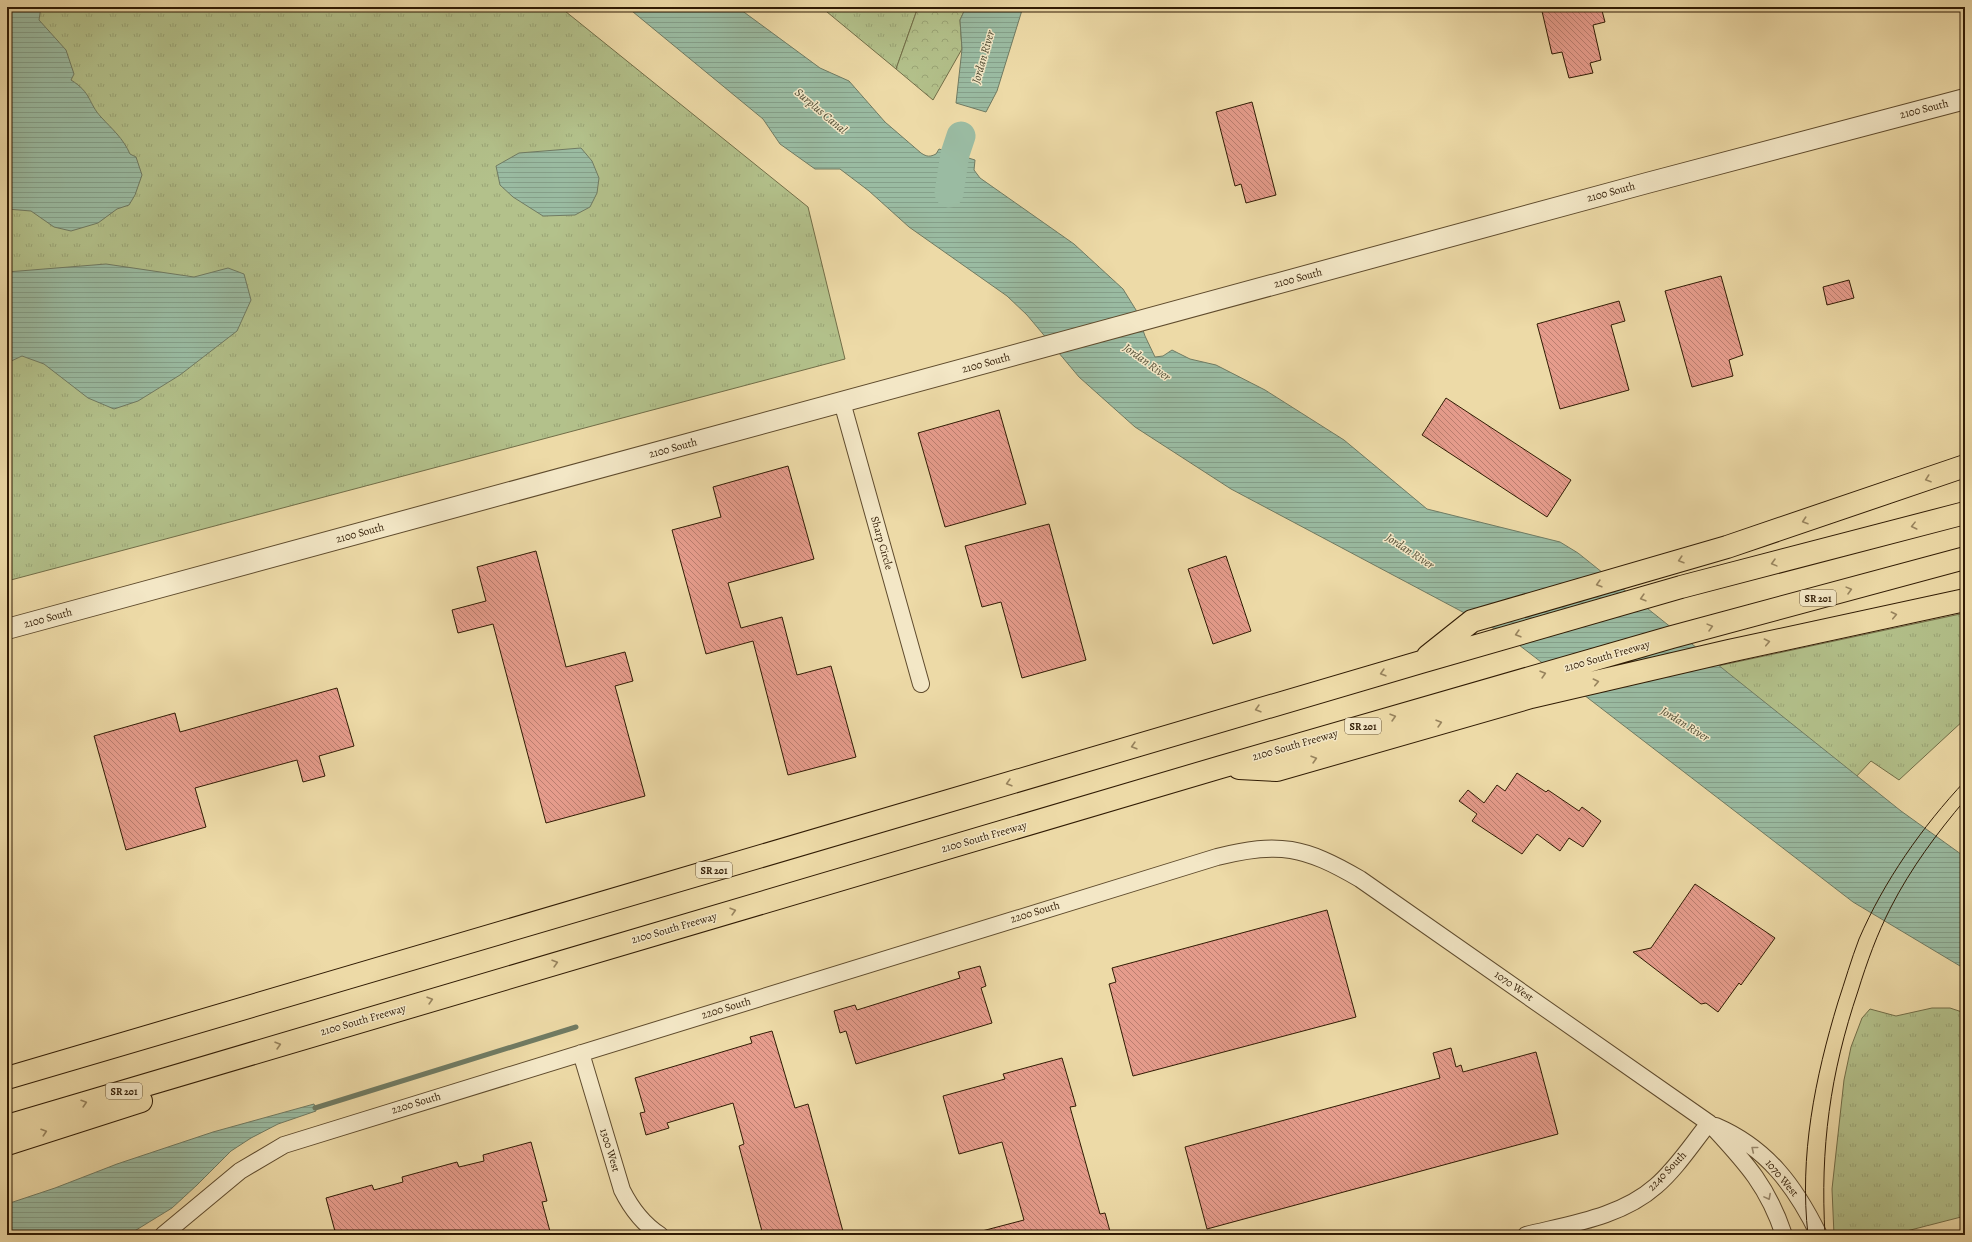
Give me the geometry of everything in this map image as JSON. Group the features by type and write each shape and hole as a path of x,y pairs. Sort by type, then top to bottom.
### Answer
{"highway":[{"path":"1421,662 1472,621 1650,569 1830,513 1965,466"},
{"name":"SR 201","path":"7,1078 1421,662 1681,587 1965,513"},
{"name":"2100 South Freeway","path":"7,1126 1221,767 1672,638 1965,558"},
{"path":"1221,767 1277,770 1531,697 1729,651 1965,600"},
{"path":"7,1144 149,1099 241,1056"}],"street":[{"name":"2100 South","path":"7,629 995,361 1654,180 1965,99"},
{"name":"Sharp Circle","path":"842,402 921,684"},
{"name":"2200 South","path":"163,1235 240,1171 284,1145 581,1052 1217,857 1240,851 1263,848 1286,848 1315,855"},
{"name":"1070 West","path":"1315,855 1360,879 1709,1124 1748,1165 1762,1185 1774,1208 1784,1235"},
{"name":"1300 West","path":"581,1052 622,1190 629,1204 652,1230 660,1235"},
{"name":"1070 West","path":"1709,1124 1736,1135 1768,1160 1781,1174 1801,1201 1819,1235"},
{"name":"2240 South","path":"1526,1235 1604,1214 1632,1202 1660,1182 1709,1124"}],"green space":[{"path":"7,7 560,7 808,207 845,359 7,581"},
{"path":"821,7 918,7 896,69"},
{"path":"918,7 966,7 960,20 962,49 933,100 896,69"},
{"path":"1965,613 1965,719 1899,780 1871,761 1853,780 1685,673"},
{"path":"1932,1008 1950,1008 1965,1013 1965,1216 1891,1235 1834,1235 1832,1189 1844,1080 1851,1047 1862,1018 1870,1009 1896,1016"}],"water":[{"path":"7,7 41,7 39,20 66,50 74,74 71,80 83,89 97,112 121,138 130,154 136,157 142,175 135,195 129,205 117,209 98,223 71,231 54,227 31,211 7,209 7,113 9,103 7,101"},
{"name":"Surplus Canal","path":"627,7 737,7 820,68 849,81 885,122 921,153 927,156 932,156 936,154 939,149 975,160 974,170 980,178 1074,244 1123,289 1136,310 1145,336 1155,357 1163,356 1172,350 1190,359 1216,365 1265,390 1344,440 1427,509 1560,542 1578,553 1901,811 1965,857 1965,969 1853,902 1506,635 1231,489 1135,427 1079,377 1027,315 1007,296 909,227 869,191 840,169 815,169 780,144 763,119"},
{"path":"966,7 1023,7 997,91 986,112 956,103 962,49 960,20"},
{"path":"581,148 592,161 599,178 597,193 590,207 575,215 543,216 513,197 500,185 496,166 519,153"},
{"path":"106,264 194,277 228,268 244,274 251,300 237,331 180,375 138,401 114,409 88,398 44,364 22,356 7,363 7,272"},
{"path":"314,1104 316,1111 278,1124 251,1138 231,1151 172,1208 128,1235 7,1235 7,1204 55,1188 117,1164 213,1132"}],"building":[{"path":"1541,7 1601,7 1605,22 1593,25 1601,60 1590,63 1593,73 1569,78 1562,52 1552,54"},
{"path":"1252,102 1276,195 1246,203 1241,184 1235,186 1216,112"},
{"path":"1721,276 1743,355 1729,360 1733,376 1692,387 1665,291"},
{"path":"1849,280 1854,298 1827,305 1823,287"},
{"path":"1619,301 1625,321 1611,325 1629,390 1560,409 1537,324"},
{"path":"1446,398 1571,480 1547,517 1422,435"},
{"path":"999,410 1026,504 945,527 918,433"},
{"path":"788,466 814,559 728,583 741,628 782,617 797,675 831,666 856,757 788,775 753,641 706,654 672,530 721,517 713,487"},
{"path":"1049,524 1086,660 1022,678 1001,602 982,607 965,546"},
{"path":"536,551 566,667 625,652 633,681 615,686 645,796 546,823 493,624 458,633 452,610 486,601 477,567"},
{"path":"1226,556 1251,631 1213,644 1188,569"},
{"path":"337,688 354,746 319,756 325,776 303,782 297,760 195,788 206,827 126,850 94,736 175,713 180,732"},
{"path":"1517,773 1546,792 1548,790 1579,811 1582,807 1601,821 1583,847 1569,838 1560,851 1537,834 1522,854 1472,821 1477,814 1459,801 1468,790 1484,803 1497,785 1505,791"},
{"path":"1695,884 1775,938 1741,985 1739,983 1718,1012 1706,1003 1701,1004 1633,952 1651,948"},
{"path":"1327,910 1356,1017 1133,1076 1109,984 1116,982 1112,968"},
{"path":"980,966 986,986 981,988 992,1023 856,1064 846,1031 840,1033 834,1011 855,1005 857,1010 960,978 958,972"},
{"path":"772,1031 795,1108 808,1104 844,1235 763,1235 739,1146 744,1144 733,1103 667,1123 669,1128 646,1135 640,1113 645,1112 635,1078 752,1043 750,1037"},
{"path":"1451,1048 1456,1067 1461,1065 1463,1072 1536,1052 1558,1134 1207,1229 1185,1147 1440,1078 1433,1053"},
{"path":"1062,1058 1076,1106 1070,1107 1100,1214 1105,1213 1111,1235 983,1235 982,1231 1024,1220 1002,1142 959,1154 943,1096 1005,1079 1003,1074"},
{"path":"531,1142 547,1201 542,1202 551,1235 336,1235 326,1198 372,1185 374,1190 403,1182 402,1177 457,1162 459,1167 484,1161 483,1155"}],"waterway":[{"name":"Jordan River","path":"949,193 955,154 961,136"},
{"path":"315,1108 576,1027"}],"tram line":[{"path":"1808,1235 1806,1176 1807,1147 1811,1117 1822,1059 1853,955 1869,917 1892,876 1919,836 1965,781"},
{"path":"1825,1235 1824,1172 1829,1112 1840,1052 1861,980 1886,917 1907,878 1944,825 1965,800"}]}
